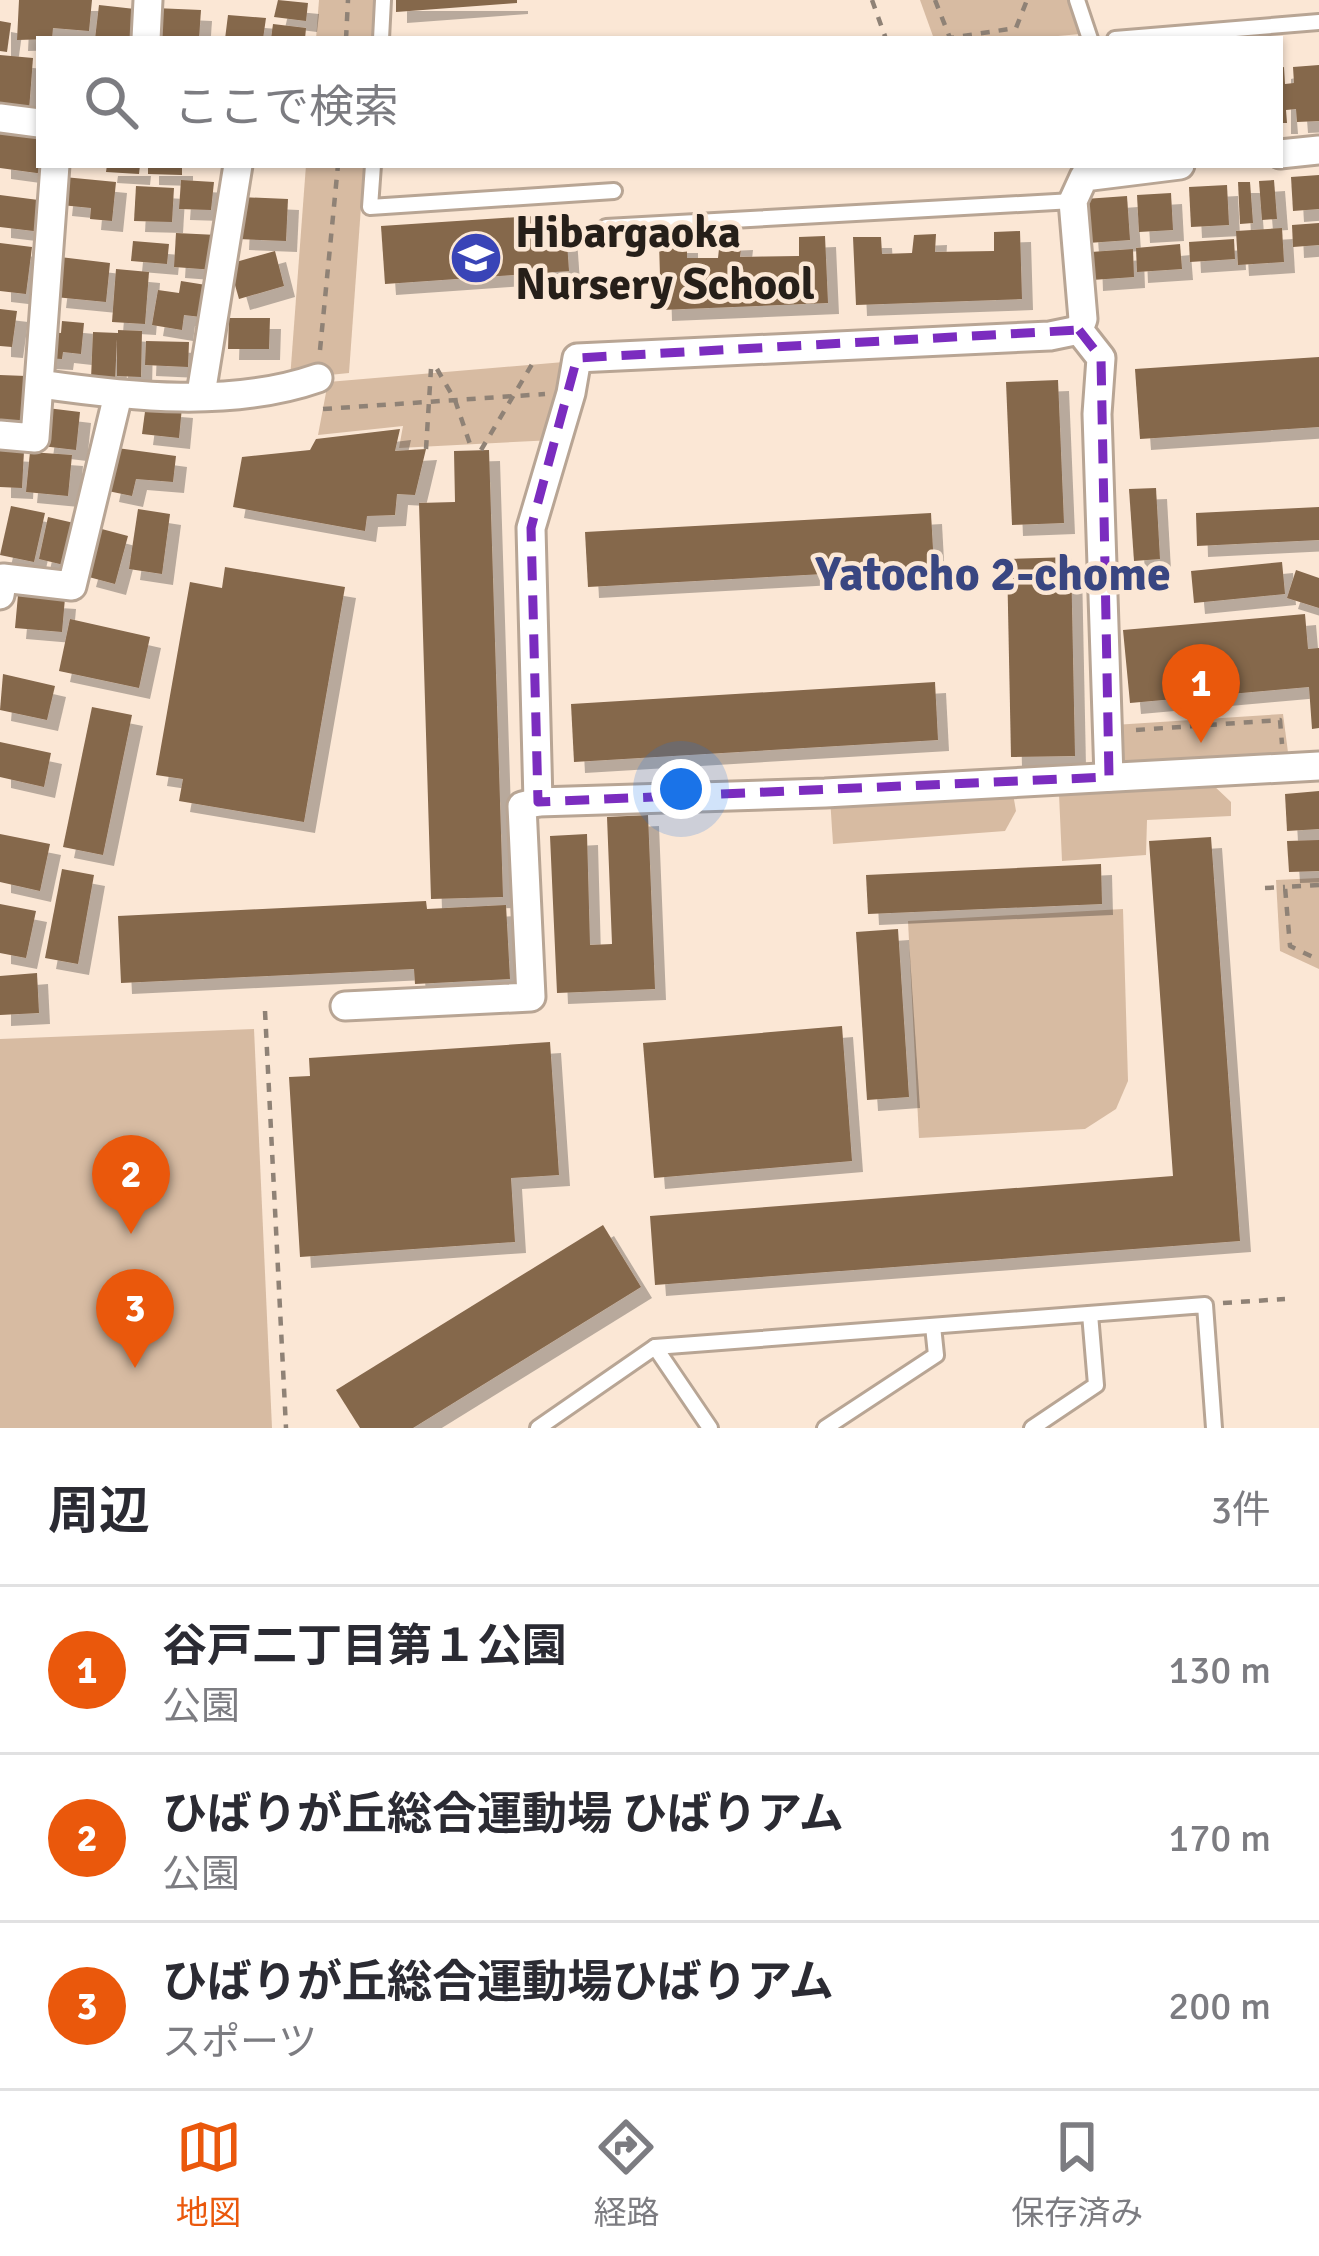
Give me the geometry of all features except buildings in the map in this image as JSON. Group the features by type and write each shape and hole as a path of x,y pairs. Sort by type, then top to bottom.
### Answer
{"street":[{"path":"146,36 148,0"},
{"path":"0,118 36,123"},
{"path":"1283,154 1319,150"},
{"path":"0,435 35,438 55,168"},
{"path":"201,394 238,168"},
{"path":"1079,330 1083,319 1073,201 1084,177 1156,168"},
{"path":"538,802 531,528 577,358 1050,336 1079,330"},
{"path":"1079,330 1101,358 1097,413 1109,777"},
{"path":"40,384 118,395 277,392 319,368"},
{"path":"0,595 3,578 72,586 118,395"},
{"path":"345,1006 531,997 522,806 538,802 825,793 1319,766"}],"lane":[{"path":"381,36 383,0"},
{"path":"1077,0 1089,36"},
{"path":"1151,36 1319,22"},
{"path":"373,168 370,207 614,191"},
{"path":"606,227 1073,201"},
{"path":"538,1428 655,1347 1205,1305 1214,1428"},
{"path":"1031,1428 1096,1385 1090,1314"},
{"path":"825,1428 936,1355 933,1326"},
{"path":"655,1347 710,1428"}],"path":[{"path":"346,36 348,0"},
{"path":"872,0 885,36"},
{"path":"935,0 949,36"},
{"path":"982,36 1016,28 1027,0"},
{"path":"319,368 338,168"},
{"path":"425,449 434,369 455,400 476,450 534,361"},
{"path":"323,409 571,392"},
{"path":"1107,738 1121,737 1120,732 1280,720 1282,753"},
{"path":"1265,888 1319,885"},
{"path":"1285,887 1290,946 1319,960"},
{"path":"265,1011 286,1428"},
{"path":"1205,1305 1285,1298"}],"highlighted area":[{"path":"1079,330 1101,358 1109,777 538,802 531,528 577,358"}],"shaded area":[{"path":"319,0 376,0 373,36 316,36"},
{"path":"920,0 1068,0 1080,34 1058,36 933,36"},
{"path":"306,168 364,168 349,373 290,379"},
{"path":"576,361 554,440 399,448 403,426 318,435 328,382"},
{"path":"1283,714 1289,760 1116,770 1114,725"},
{"path":"1212,784 1231,802 1231,816 1147,820 1146,855 1062,861 1059,794"},
{"path":"1012,788 1016,811 1005,831 833,844 830,798"},
{"path":"1319,878 1319,969 1280,951 1276,880"},
{"path":"1123,909 1128,1081 1116,1109 1085,1129 919,1138 908,921"},
{"path":"254,1029 272,1428 0,1428 0,1039"}],"place":[{"name":"Hibargaoka Nursery School","path":"476,258"},
{"name":"谷戸二丁目第１公園","path":"1201,743"},
{"name":"ひばりが丘総合運動場 ひばりアム","path":"131,1234"},
{"name":"ひばりが丘総合運動場ひばりアム","path":"135,1368"}],"district":[{"name":"Yatocho 2-chome","path":"993,574"}]}
